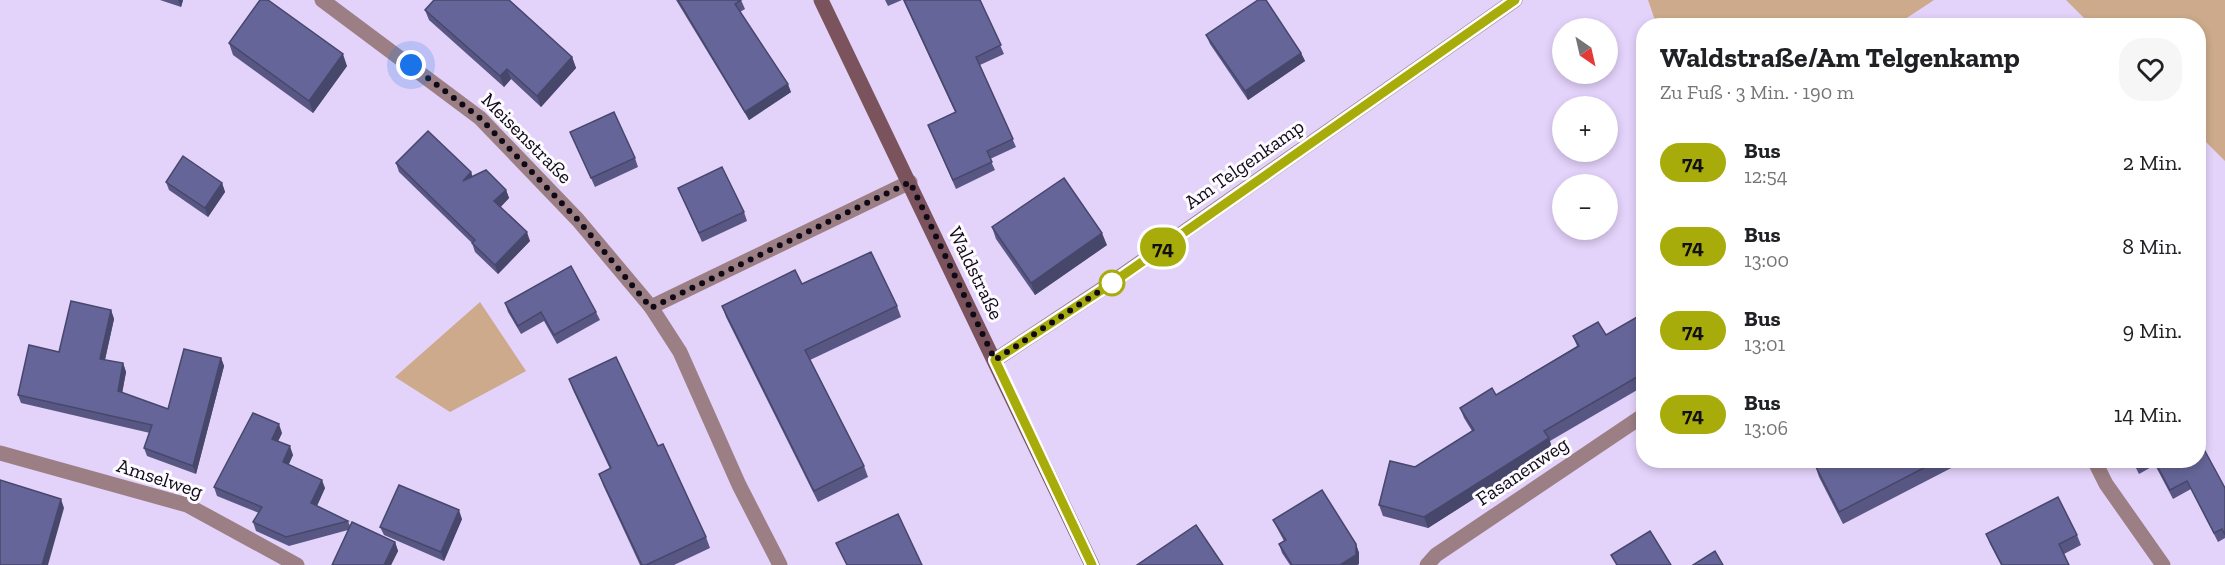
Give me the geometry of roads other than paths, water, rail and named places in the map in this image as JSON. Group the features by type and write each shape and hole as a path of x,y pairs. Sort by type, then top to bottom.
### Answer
{"street":[{"name":"Meisenstraße","path":"322,0 480,118 578,220 651,308 680,351 739,485 780,565"},
{"name":"Waldstraße","path":"821,0 1092,565"},
{"name":"Am Telgenkamp","path":"995,360 1112,283 1515,0"},
{"path":"651,308 910,182"},
{"name":"Fasanenweg","path":"1426,565 1436,555 1636,420"},
{"name":"Amselweg","path":"0,453 187,505 297,565"},
{"path":"2098,468 2106,484 2163,565"}]}
